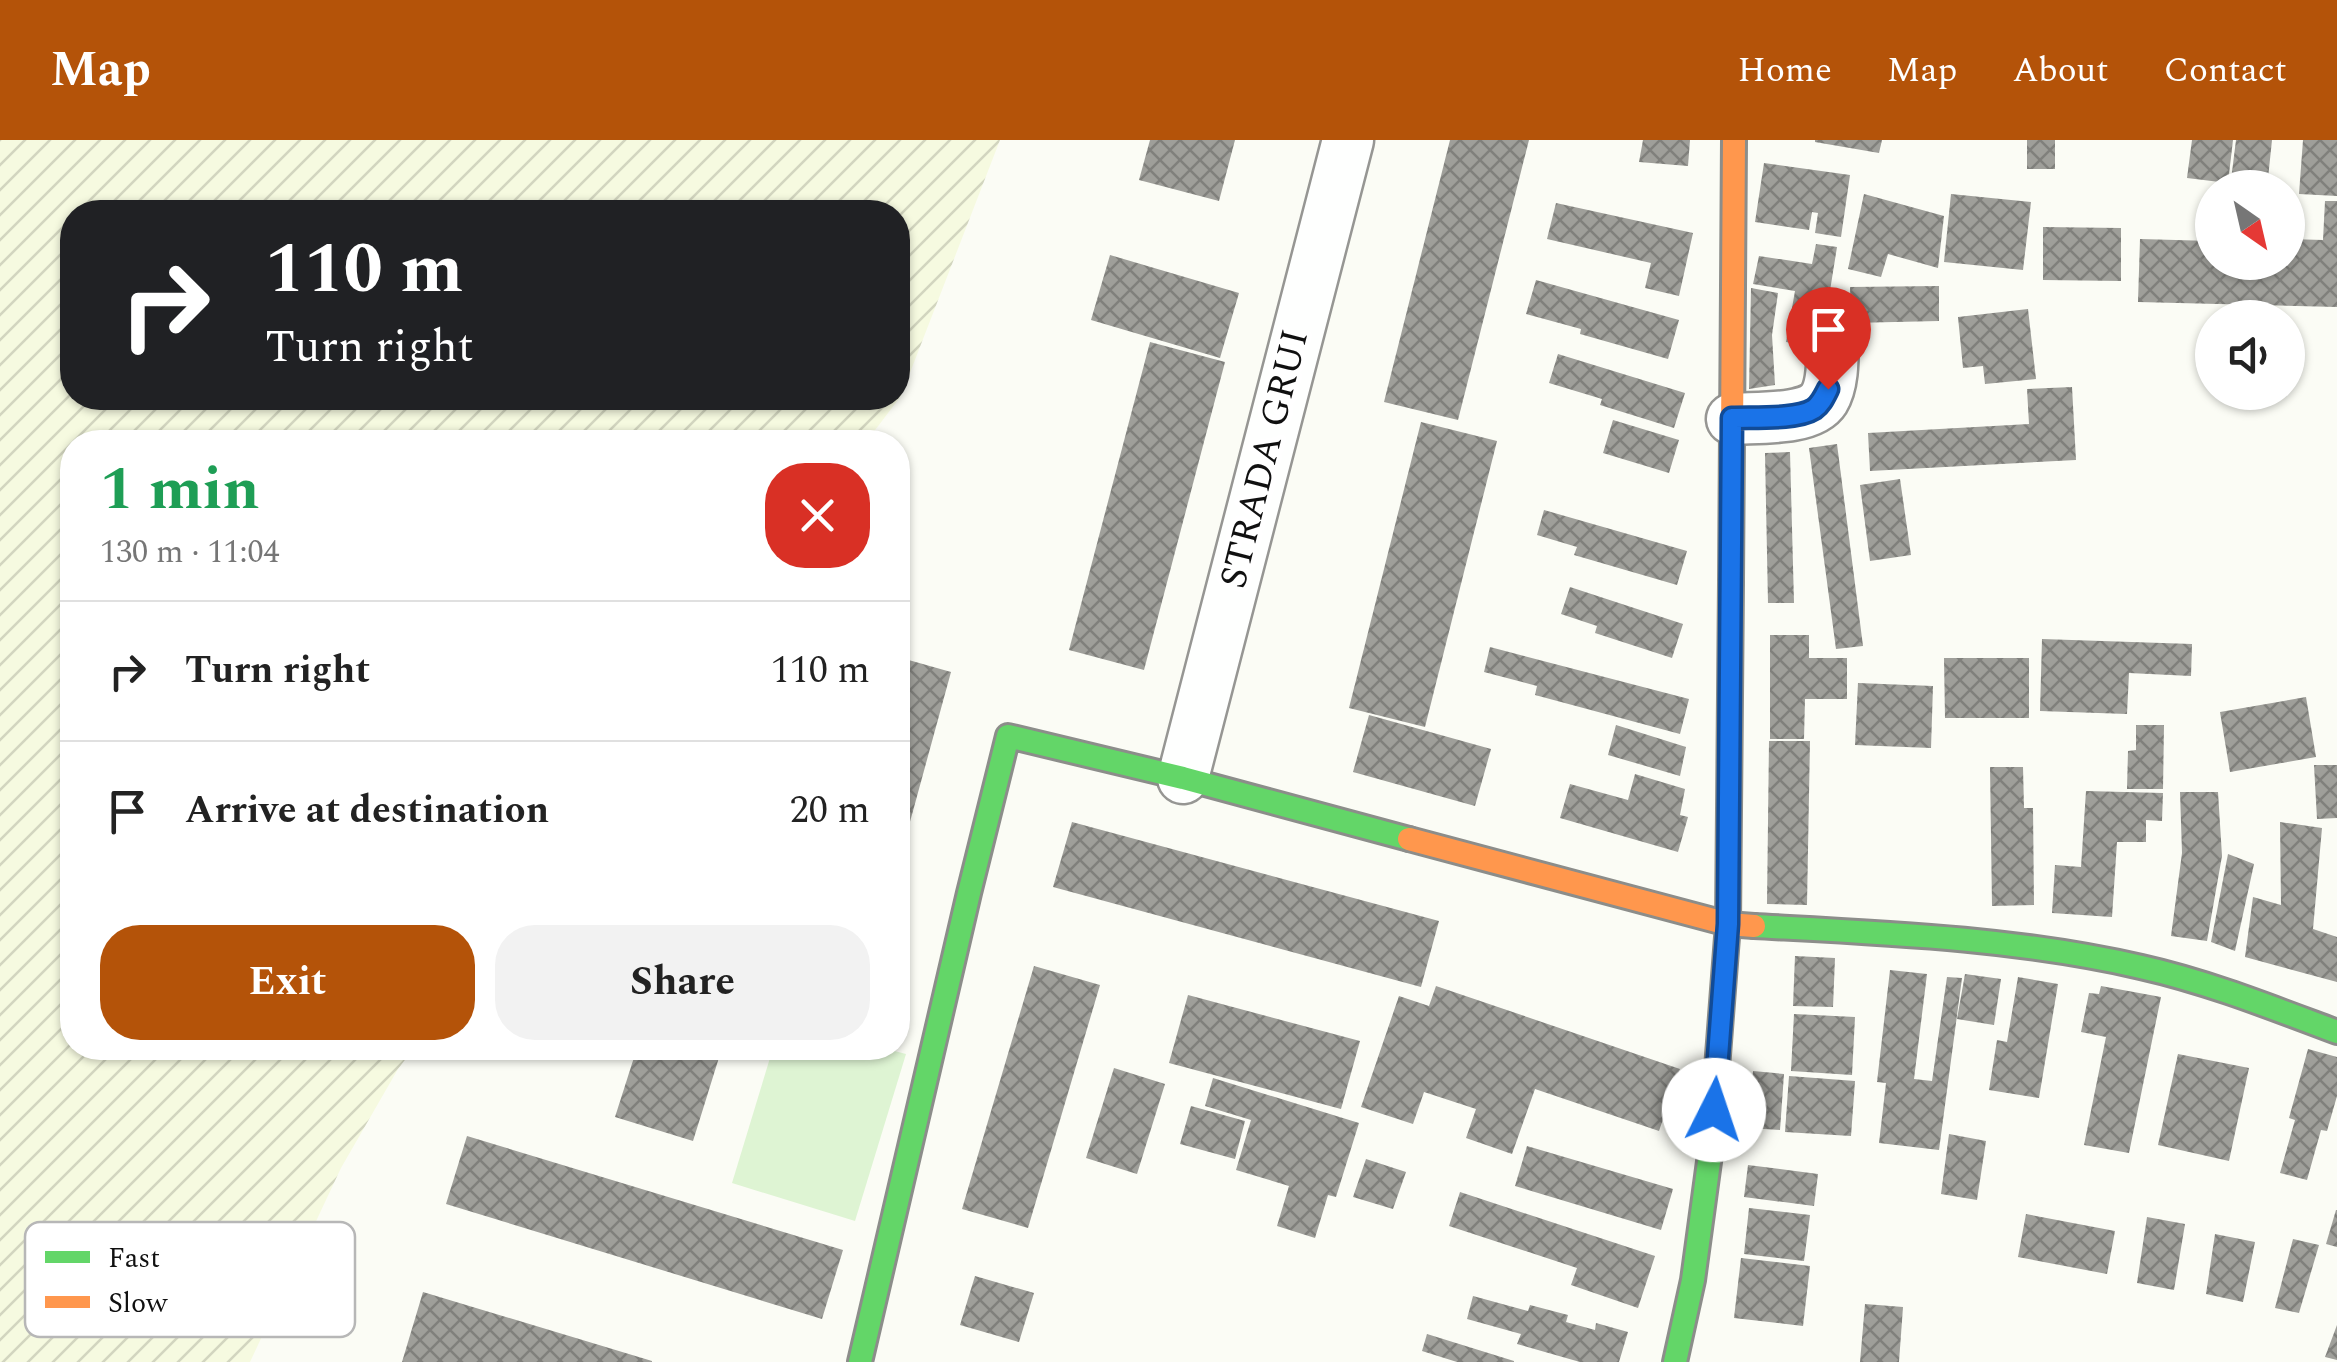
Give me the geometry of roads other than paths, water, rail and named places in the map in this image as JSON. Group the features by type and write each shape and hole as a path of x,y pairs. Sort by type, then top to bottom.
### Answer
{"street":[{"name":"STRADA GRUI","path":"1183,778 1348,140"},
{"path":"1675,1362 1693,1280 1711,1147 1728,924 1734,140"},
{"path":"1732,418 1804,414 1815,408 1828,389 1833,328"},
{"path":"860,1362 1008,736 1183,778 1728,924 1927,936 2060,951 2211,986 2337,1032"}]}
